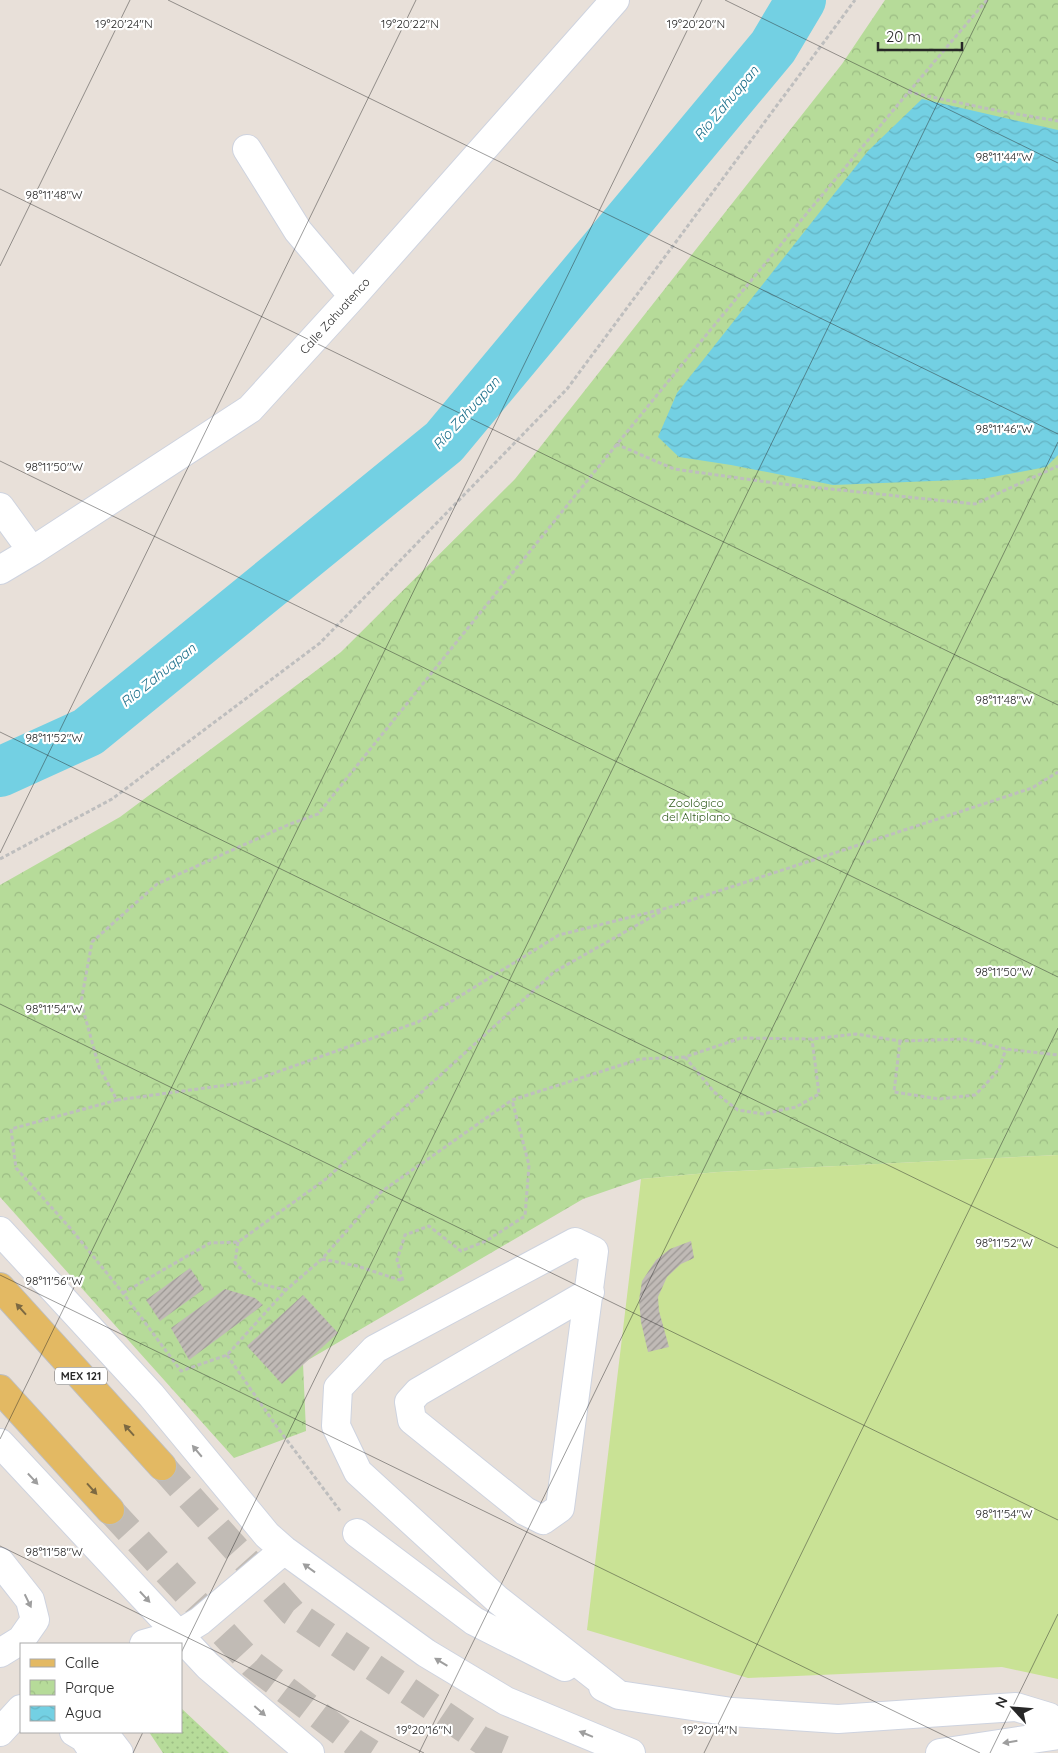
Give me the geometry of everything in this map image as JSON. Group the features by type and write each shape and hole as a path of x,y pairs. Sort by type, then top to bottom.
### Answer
{"main road":[{"name":"MEX 121","path":"0,1287 162,1466"},
{"path":"0,1389 110,1510"}],"street":[{"name":"Calle Zahuatenco","path":"0,570 250,409 353,296 615,0"},
{"path":"247,149 298,231 353,296"},
{"path":"0,507 32,551"},
{"path":"0,1230 151,1395 267,1535 284,1550 426,1653 506,1702 631,1753"},
{"path":"590,1292 418,1392 409,1402 412,1420 525,1512 543,1520 560,1508 590,1292 594,1251 575,1242 375,1349 338,1388 336,1426 358,1472 498,1600 619,1694"},
{"path":"0,1443 208,1666 310,1753"},
{"path":"357,1533 474,1621 619,1694 732,1712 838,1719 1016,1707 1049,1717 1058,1726"},
{"path":"148,1643 179,1634 200,1622 284,1550"},
{"path":"0,1562 30,1600 35,1620 16,1646"},
{"path":"0,1732 20,1710"},
{"path":"0,1748 4,1742 20,1729"},
{"path":"76,1733 84,1738 94,1753"},
{"path":"104,1733 119,1753"},
{"path":"940,1753 1058,1735"}],"path":[{"path":"0,859 112,799 320,643 567,389 854,0"},
{"path":"117,1100 99,1067 81,1002 92,942 157,884 290,824 318,814 616,444 908,92 987,0"},
{"path":"908,92 1058,121"},
{"path":"616,444 674,469 782,484 975,504 1058,466"},
{"path":"1058,772 1032,788 668,908 559,935 418,1022 258,1079 249,1082 117,1100 11,1129 16,1168 71,1229 123,1293 181,1371 227,1355 286,1290 322,1259 381,1192 512,1100 640,1059 685,1057 741,1038 812,1039 856,1034 900,1041 964,1039 1006,1049 1058,1055"},
{"path":"123,1293 210,1243 238,1242 326,1178 554,972 668,908"},
{"path":"685,1057 714,1092 738,1110 762,1114 796,1107 819,1094 812,1039"},
{"path":"900,1041 894,1092 939,1099 975,1095 999,1069 1006,1049"},
{"path":"322,1259 357,1266 403,1281 397,1260 404,1235 429,1226 461,1251 486,1241 525,1216 529,1165 512,1100"},
{"path":"238,1242 236,1263 256,1283 286,1290"},
{"path":"227,1355 277,1427 357,1533"}],"green space":[{"name":"Zoológico del Altiplano","path":"885,0 1058,0 1058,1155 718,1172 641,1179 583,1199 303,1363 306,1431 234,1458 0,1197 0,885 120,817 341,652 515,479 842,64"},
{"path":"1058,1155 1058,1679 1002,1667 748,1678 587,1630 641,1179 718,1172"},
{"path":"182,1709 229,1753 163,1753 150,1733 182,1733"}],"water":[{"path":"922,99 1058,130 1058,455 1046,467 982,479 833,485 679,457 658,437 677,393 868,151"}],"building":[{"path":"691,1241 694,1258 681,1264 667,1277 658,1297 659,1311 669,1347 648,1352 641,1322 639,1300 642,1281 656,1260 670,1249"},
{"path":"190,1268 204,1289 160,1321 146,1300"},
{"path":"225,1289 255,1298 263,1305 189,1360 171,1328"},
{"path":"303,1295 338,1333 282,1384 247,1346"}],"waterway":[{"name":"Río Zahuapan","path":"0,772 88,732 444,442 773,47 801,0"}],"tunnel":[{"path":"162,1466 292,1612 481,1740 512,1753"},
{"path":"110,1510 253,1665 355,1743 371,1753"}]}
